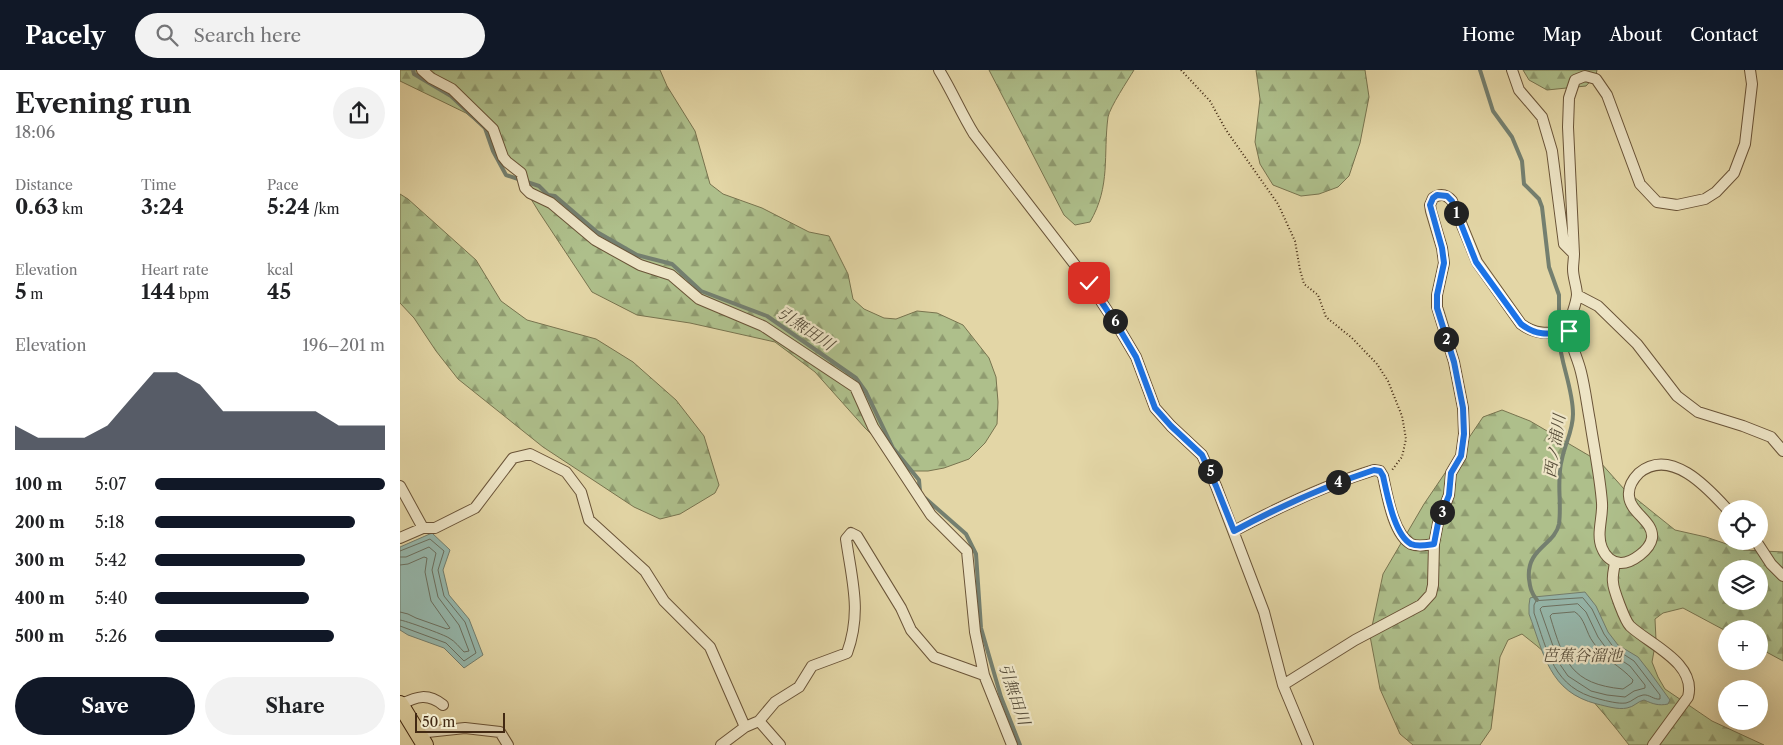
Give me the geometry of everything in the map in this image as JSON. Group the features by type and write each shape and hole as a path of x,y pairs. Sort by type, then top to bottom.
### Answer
{"main road":[{"path":"400,704 422,739"}],"street":[{"path":"422,70 430,78 452,90 493,129 503,157 521,173 525,188 530,193 551,203 596,240 640,265 671,275 699,299 763,326 855,387 874,427 931,515 967,550 975,632 984,675 1012,745"},
{"path":"939,70 955,96 962,115 974,134 1089,283 1120,330 1136,357 1155,408 1202,455 1234,531 1264,612 1283,685 1308,745"},
{"path":"1512,70 1519,90 1542,117 1552,151 1564,244 1574,254"},
{"path":"1719,500 1685,471 1668,464 1654,465 1643,470 1633,481 1629,495 1633,508 1648,524 1652,539 1649,545 1632,561 1623,563 1615,563 1607,557 1602,548 1599,538 1602,505 1594,446 1581,373 1569,331 1576,295 1573,269 1568,98 1575,80 1585,76 1596,79 1607,95 1640,184 1657,202 1678,205 1705,200 1716,192 1734,173 1745,144 1752,84 1750,70"},
{"path":"1283,685 1355,640 1421,605 1431,594 1434,585 1434,544 1438,523 1449,495 1451,473 1461,456 1464,434 1463,408 1454,362 1437,308 1437,295 1444,263 1442,248 1431,211 1430,205 1433,198 1442,194 1452,201 1476,262 1521,324 1537,333 1546,334 1569,331"},
{"path":"1576,295 1598,306 1637,344 1677,396 1698,412 1771,437 1783,451"},
{"path":"400,538 423,528 435,528 475,508 513,458 530,454 566,472 581,492 589,520 645,571 664,600 710,647 745,727"},
{"path":"1234,531 1265,514 1339,481 1374,470 1380,471 1383,476 1391,512 1402,535 1411,544 1421,546 1434,544"},
{"path":"400,486 423,528"},
{"path":"721,745 745,727 759,721 776,702 799,687 812,666 847,653 853,635 856,608 846,539 851,533 857,536 867,552 901,608 911,630 934,658 984,675"},
{"path":"1762,550 1771,564 1783,576"},
{"path":"1615,563 1612,583 1628,624 1671,656 1688,679 1690,688 1688,697 1653,745"},
{"path":"400,704 409,700 426,697 434,698 444,705"},
{"path":"759,721 780,745"},
{"path":"422,739 465,728 500,732 508,745"}],"path":[{"path":"1181,70 1210,101 1226,130 1278,204 1295,241 1304,284 1318,295 1326,317 1352,338 1377,364 1388,382 1402,416 1406,439 1402,457 1389,474 1383,476"}],"green space":[{"path":"400,70 660,70 667,86 695,131 710,184 723,194 762,208 809,232 829,236 848,274 853,299 864,309 884,318 896,319 917,311 937,313 963,325 989,358 996,377 997,424 985,443 969,459 944,468 928,471 909,471 865,428 815,372 775,342 690,323 637,315 592,292 539,212 491,134 466,113 400,81"},
{"path":"989,70 1134,70 1109,113 1104,183 1097,209 1090,222 1075,225 1064,215"},
{"path":"1256,70 1365,70 1369,97 1360,143 1349,176 1338,187 1319,194 1301,196 1273,185 1260,164 1255,142 1260,99"},
{"path":"1523,70 1597,70 1596,75 1586,86 1547,90 1529,80"},
{"path":"400,194 476,260 501,301 527,320 596,339 633,362 676,400 704,436 719,485 715,493 680,514 660,519 634,507 543,447 458,379 414,318 400,303"},
{"path":"1502,410 1530,421 1600,462 1624,489 1675,530 1718,541 1718,550 1783,552 1783,661 1768,653 1768,620 1718,620 1718,627 1683,608 1663,613 1655,619 1656,640 1652,662 1665,689 1718,724 1718,730 1732,730 1764,745 1629,745 1579,686 1522,634 1508,640 1500,657 1491,729 1480,745 1413,745 1400,734 1380,689 1370,636 1383,574 1424,504 1483,417"}],"water":[{"path":"432,533 450,550 443,570 449,595 469,619 483,655 464,668 444,648 408,635 400,630 400,547"},
{"name":"芭蕉谷溜池","path":"1585,592 1596,606 1608,632 1618,645 1638,657 1670,700 1668,704 1656,704 1644,700 1627,708 1608,707 1581,698 1558,681 1544,657 1529,614 1530,598"}],"waterway":[{"name":"引無田川","path":"413,70 414,74 451,96 485,128 493,151 506,175 539,186 548,195 555,196 597,232 637,255 672,264 701,291 767,316 856,378 866,392 893,448 919,480 920,492"},
{"name":"西ノ浦川","path":"1480,70 1493,111 1512,137 1522,161 1524,184 1539,199 1542,207 1549,267 1559,295 1559,325"},
{"name":"西ノ浦川","path":"1537,600 1530,587 1529,569 1532,560 1552,537 1559,524 1560,467 1573,420 1571,395 1559,339"},
{"name":"引無田川","path":"925,498 966,534 976,554 981,628 1001,697 1020,745"}],"route":[{"path":"1089,283 1136,357 1155,408 1202,455 1234,531 1265,514 1339,481 1374,470 1380,471 1383,476 1391,512 1402,535 1411,544 1421,546 1434,544 1438,523 1449,495 1451,473 1461,456 1464,434 1463,408 1454,362 1437,308 1437,295 1444,263 1442,248 1430,205 1433,198 1437,195 1447,196 1452,201 1476,262 1521,324 1537,333 1546,334 1569,331"}]}
